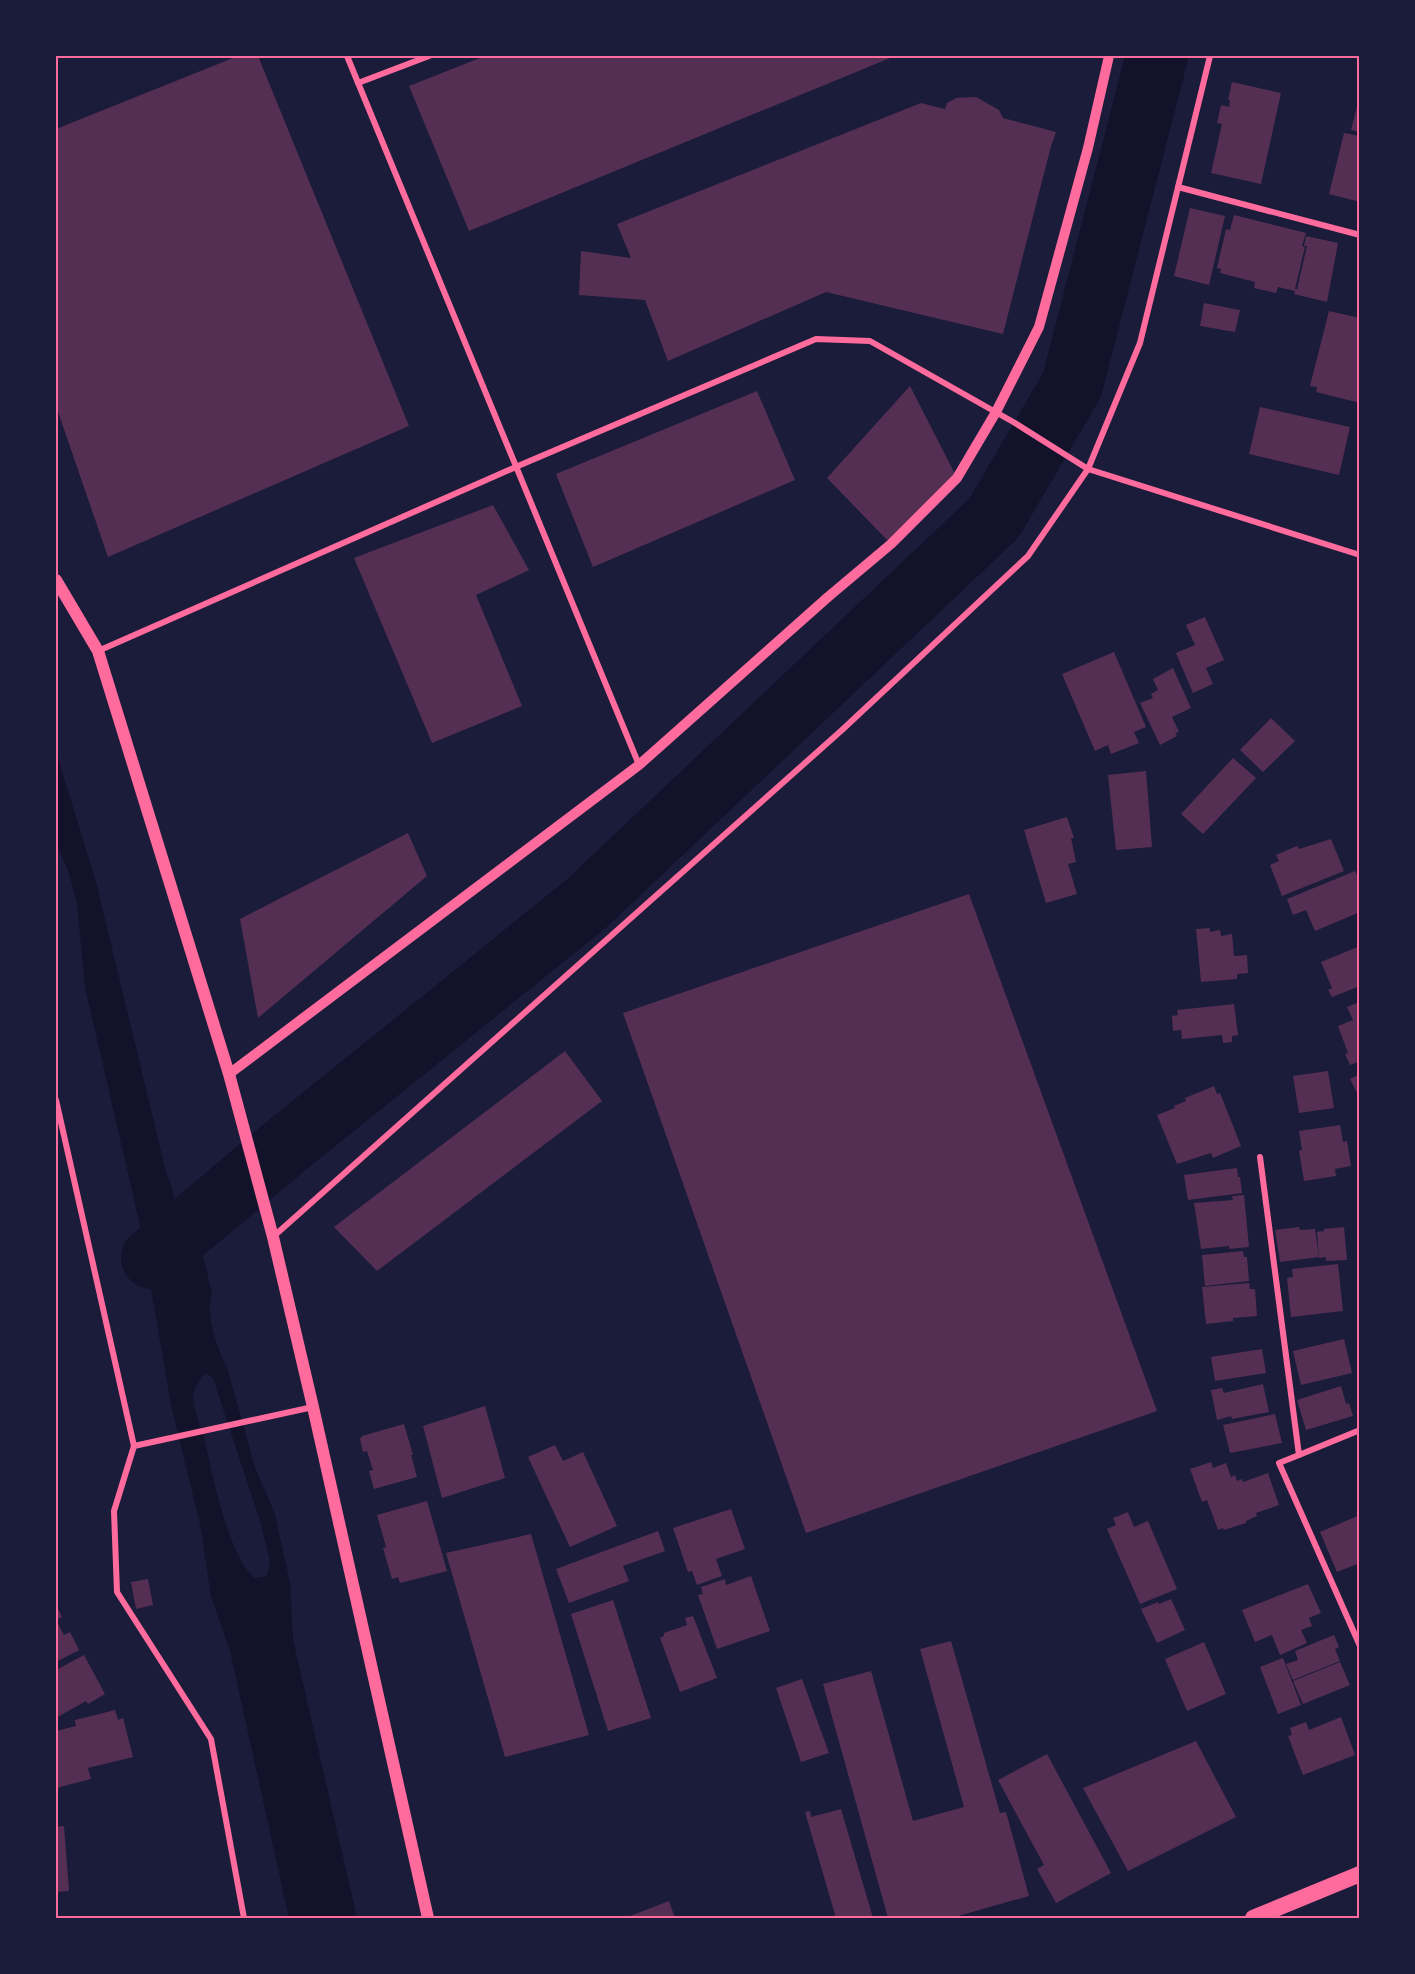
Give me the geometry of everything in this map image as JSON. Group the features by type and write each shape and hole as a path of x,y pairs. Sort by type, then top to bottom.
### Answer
{"highway":[{"path":"1253,1918 1359,1874"}],"main road":[{"path":"56,580 98,651 229,1074 273,1237 428,1918"}],"street":[{"path":"347,56 518,466 639,765"},
{"path":"358,83 429,56"},
{"path":"229,1074 639,765 891,544 957,478 996,412 1039,327 1088,148 1109,56"},
{"path":"273,1237 842,730 1028,556 1088,469 1140,343 1210,56"},
{"path":"1178,187 1359,235"},
{"path":"98,651 518,466 816,339 870,341 1015,423 1088,469 1359,555"},
{"path":"56,1100 134,1446 114,1511 117,1592 211,1738 244,1918"},
{"path":"1260,1157 1299,1455"},
{"path":"134,1446 313,1407"},
{"path":"1359,1430 1279,1463 1359,1646"}],"shaded area":[{"path":"56,752 96,882 179,1222 186,1237 194,1233 204,1186 209,1185 218,1218 205,1237 202,1251 212,1294 211,1320 216,1342 227,1367 255,1468 274,1511 290,1583 293,1640 357,1918 289,1918 230,1651 211,1596 200,1524 171,1405 140,1225 85,987 77,903 69,873 56,843 58,830 56,823","holes":["206,1373 213,1378 261,1524 270,1561 267,1576 255,1578 245,1567 222,1513 193,1397 199,1381"]}],"building":[{"path":"238,56 258,56 409,426 108,557 56,406 56,129"},
{"path":"485,56 895,56 469,231 409,86"},
{"path":"1232,82 1281,93 1261,184 1211,173 1222,124 1217,123 1221,105 1229,107 1230,100 1228,100"},
{"path":"976,97 999,110 1003,118 1056,132 1003,334 826,292 668,361 645,300 579,295 581,251 631,258 617,224 921,103 945,109 947,103 956,98"},
{"path":"1360,99 1360,132 1351,130"},
{"path":"1344,133 1360,136 1360,202 1329,194"},
{"path":"1190,208 1225,216 1209,285 1174,276"},
{"path":"1234,215 1306,233 1295,289 1297,289 1307,246 1304,246 1306,236 1338,243 1327,302 1294,294 1295,291 1278,287 1276,293 1254,288 1255,282 1220,273 1221,269 1217,268 1226,229 1230,230"},
{"path":"1204,303 1240,310 1235,332 1200,326"},
{"path":"1329,311 1360,318 1360,403 1316,392 1317,387 1310,386"},
{"path":"910,386 957,478 891,544 827,478"},
{"path":"757,391 795,480 593,567 556,474"},
{"path":"1260,407 1350,427 1339,475 1249,454"},
{"path":"493,505 529,570 476,595 522,706 432,743 354,558"},
{"path":"1205,617 1224,660 1206,668 1213,684 1193,693 1176,653 1195,645 1186,625"},
{"path":"1114,652 1146,727 1134,732 1139,743 1111,754 1108,745 1095,751 1062,674"},
{"path":"1173,668 1191,708 1172,717 1179,732 1175,733 1177,736 1160,745 1140,703 1153,698 1151,694 1158,690 1153,679"},
{"path":"1271,718 1295,741 1263,772 1240,750"},
{"path":"1233,758 1256,778 1203,834 1181,814"},
{"path":"1146,771 1152,847 1116,850 1108,775"},
{"path":"1067,817 1074,838 1071,838 1076,862 1068,864 1077,894 1046,903 1024,830"},
{"path":"408,833 427,876 258,1018 240,919"},
{"path":"1331,839 1344,871 1282,896 1270,865 1279,861 1276,855 1297,846 1299,849"},
{"path":"1355,871 1360,881 1360,912 1315,931 1306,910 1293,915 1287,899"},
{"path":"969,894 1157,1411 806,1533 623,1013"},
{"path":"1210,928 1210,932 1220,930 1221,936 1232,934 1234,956 1247,955 1248,973 1237,974 1237,979 1201,982 1196,929"},
{"path":"1360,946 1360,986 1332,997 1328,990 1332,988 1321,962"},
{"path":"1360,1002 1360,1061 1350,1065 1338,1026 1353,1020 1347,1007"},
{"path":"1234,1004 1238,1035 1232,1036 1232,1042 1223,1043 1222,1035 1182,1039 1181,1030 1173,1031 1172,1016 1178,1015 1177,1010"},
{"path":"565,1051 602,1101 377,1271 334,1227"},
{"path":"1328,1071 1334,1108 1299,1113 1293,1076"},
{"path":"1360,1074 1360,1099 1350,1079"},
{"path":"1214,1086 1217,1094 1220,1093 1241,1146 1213,1158 1211,1153 1177,1164 1157,1115 1175,1108 1174,1106 1186,1101 1185,1098"},
{"path":"1340,1125 1343,1142 1347,1141 1351,1166 1335,1169 1336,1176 1304,1181 1299,1151 1302,1150 1299,1131"},
{"path":"1237,1168 1242,1193 1188,1200 1184,1175"},
{"path":"1244,1195 1249,1247 1229,1249 1229,1246 1201,1249 1194,1203 1233,1200 1232,1196"},
{"path":"1299,1227 1300,1230 1315,1229 1319,1257 1280,1262 1275,1230"},
{"path":"1344,1227 1347,1260 1326,1261 1326,1257 1319,1258 1317,1232"},
{"path":"1243,1251 1244,1257 1247,1257 1249,1281 1205,1286 1202,1255"},
{"path":"1338,1264 1343,1311 1291,1317 1287,1278 1293,1277 1292,1269"},
{"path":"1249,1283 1250,1289 1255,1289 1257,1316 1206,1324 1202,1287"},
{"path":"1344,1339 1352,1373 1301,1385 1293,1351"},
{"path":"1262,1349 1266,1373 1215,1381 1211,1357"},
{"path":"1263,1384 1269,1412 1232,1419 1231,1416 1217,1420 1211,1390 1222,1388 1224,1393"},
{"path":"1341,1386 1346,1404 1349,1403 1353,1416 1306,1430 1297,1400"},
{"path":"485,1406 505,1478 442,1498 423,1426"},
{"path":"1275,1414 1282,1443 1230,1453 1223,1425"},
{"path":"404,1424 417,1477 374,1489 369,1471 373,1470 367,1451 363,1452 360,1439 362,1436"},
{"path":"555,1445 563,1461 583,1452 617,1526 570,1547 528,1457"},
{"path":"1211,1462 1213,1468 1226,1463 1231,1477 1235,1475 1237,1481 1242,1479 1243,1482 1268,1473 1279,1505 1256,1513 1257,1516 1246,1523 1218,1530 1207,1500 1202,1502 1190,1469"},
{"path":"427,1501 447,1571 400,1583 398,1577 392,1579 377,1515"},
{"path":"731,1509 745,1549 716,1559 722,1576 697,1585 692,1571 688,1572 673,1528"},
{"path":"1128,1512 1134,1527 1148,1521 1177,1589 1140,1604 1107,1529 1116,1525 1113,1518"},
{"path":"1360,1515 1360,1563 1337,1572 1320,1532"},
{"path":"658,1531 665,1551 623,1566 629,1581 569,1603 556,1569"},
{"path":"531,1534 589,1735 505,1757 446,1553"},
{"path":"751,1576 770,1631 717,1649 698,1595 703,1594 701,1587 725,1579 726,1585"},
{"path":"148,1579 153,1605 136,1609 131,1582"},
{"path":"1308,1584 1321,1613 1309,1618 1312,1626 1301,1630 1307,1643 1280,1655 1272,1635 1255,1642 1242,1610"},
{"path":"1171,1599 1185,1630 1157,1643 1141,1609"},
{"path":"613,1600 651,1718 608,1731 571,1614"},
{"path":"56,1605 62,1617 56,1620"},
{"path":"693,1616 717,1678 680,1692 660,1638 664,1636 664,1633 687,1625 685,1618"},
{"path":"56,1620 64,1635 70,1632 79,1650 56,1662"},
{"path":"1334,1635 1339,1647 1335,1649 1340,1661 1293,1680 1286,1664 1298,1660 1295,1651"},
{"path":"951,1641 1000,1813 1006,1812 1029,1896 951,1918 888,1918 823,1684 871,1671 913,1821 964,1807 920,1649"},
{"path":"1204,1642 1226,1694 1187,1711 1165,1659"},
{"path":"84,1655 105,1694 88,1704 86,1701 56,1718 56,1670"},
{"path":"1283,1658 1301,1705 1278,1714 1260,1667"},
{"path":"1340,1662 1350,1685 1303,1704 1293,1681"},
{"path":"802,1679 829,1753 801,1762 776,1688"},
{"path":"115,1710 118,1720 123,1718 133,1757 88,1768 91,1779 56,1788 56,1731 76,1726 75,1720"},
{"path":"1341,1717 1355,1755 1303,1775 1288,1736 1292,1735 1290,1728 1306,1722 1309,1730"},
{"path":"1196,1741 1236,1817 1128,1871 1083,1788"},
{"path":"1047,1754 1111,1873 1056,1903 1037,1869 1044,1865 998,1780"},
{"path":"841,1809 873,1918 836,1918 805,1812 810,1811 811,1817"},
{"path":"64,1826 69,1891 56,1892 56,1827"},
{"path":"669,1901 675,1918 625,1918"}],"waterway":[{"path":"152,1258 291,1142 586,904 994,518 1072,385 1157,56"}]}
